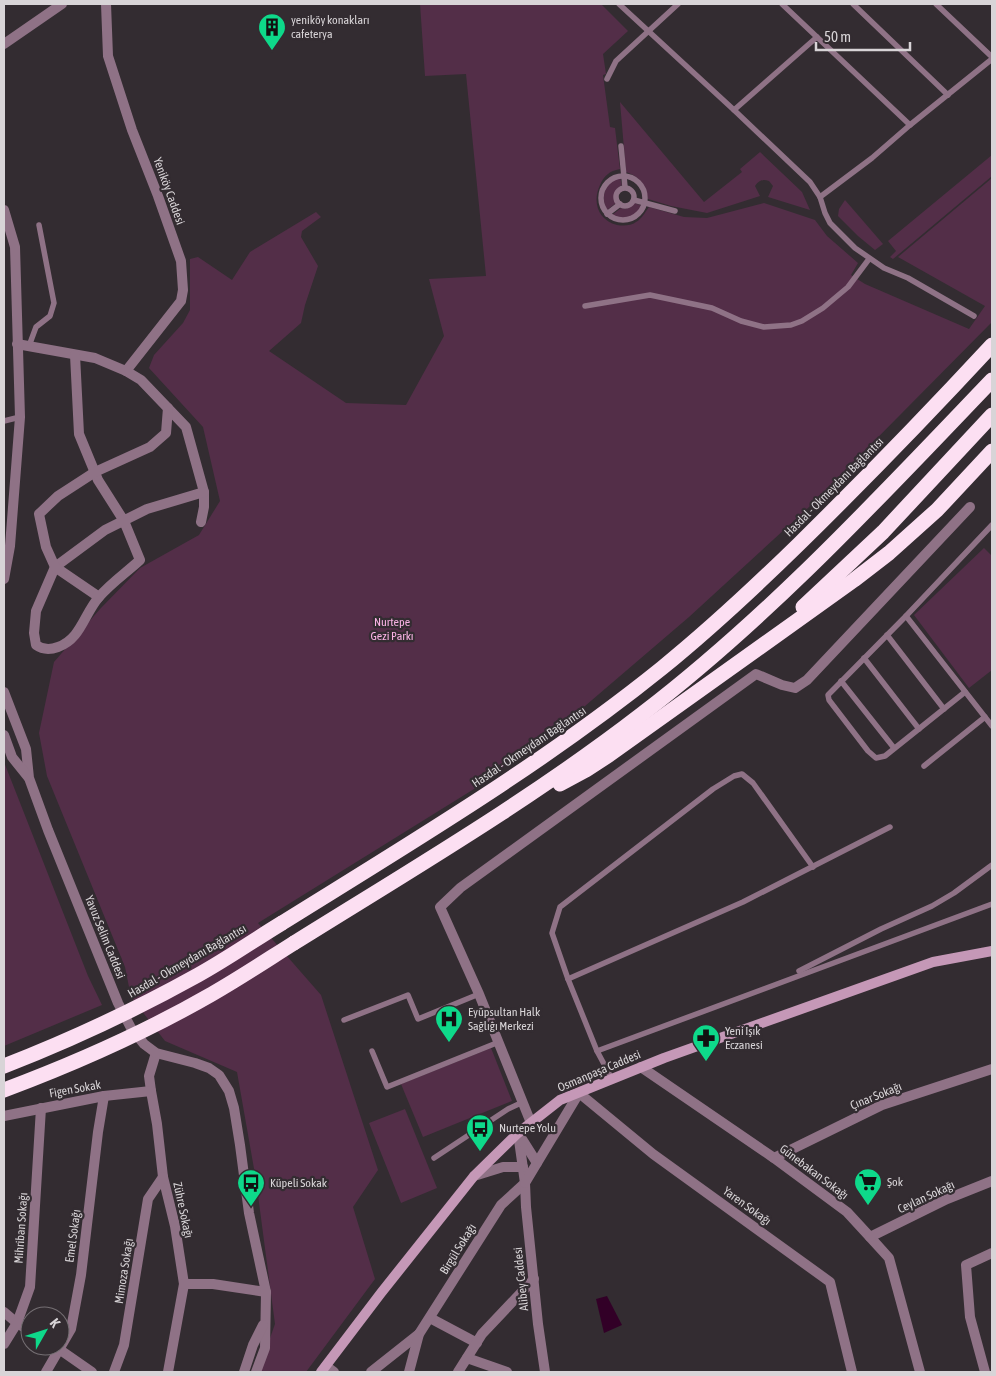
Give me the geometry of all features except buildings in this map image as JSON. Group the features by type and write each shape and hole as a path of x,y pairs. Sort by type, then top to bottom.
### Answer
{"highway":[{"name":"Hasdal - Okmeydanı Bağlantısı","path":"4,1066 92,1029 200,974 502,785 590,724 663,667 741,600 922,420 992,345"},
{"path":"4,1090 108,1047 213,994 526,797 603,744 643,714 746,627 837,540 992,380"},
{"path":"774,636 883,532 992,415"},
{"path":"526,797 560,784 593,765 854,580 889,553 937,510 992,451"}],"main road":[{"name":"Osmanpaşa Caddesi","path":"327,1370 381,1293 474,1176 518,1133 560,1100 641,1067 933,962 992,951"}],"street":[{"path":"4,44 62,4"},
{"name":"Yeniköy Caddesi","path":"106,4 108,56 132,130 178,252 183,290 181,301 126,371"},
{"path":"4,210 15,247 20,418 10,546 4,575"},
{"path":"17,344 95,358 126,371 141,380 186,427 204,492 204,507 200,522"},
{"path":"75,355 78,434 98,480 124,521 140,560 98,597 78,632 66,644 53,649 41,649 36,645 34,633 36,611 55,567 105,530 124,521 147,509 204,492"},
{"path":"98,597 55,567 46,547 39,514 58,496 95,472 150,447 166,433 168,408"},
{"path":"531,1123 479,994 440,907 460,888 756,674 782,685 795,688 807,680 970,506"},
{"name":"Yavuz Selim Caddesi","path":"4,692 26,748 29,778 48,830 118,1003 130,1028 156,1054"},
{"name":"Yavuz Selim Caddesi","path":"4,735 12,757 29,778"},
{"path":"156,1054 209,1068 219,1075 229,1091 239,1136 249,1213 266,1292 265,1348 256,1372"},
{"name":"Zühre Sokağı","path":"156,1054 149,1076 163,1177 175,1226 184,1284 168,1372"},
{"name":"Günebakan Sokağı","path":"641,1067 774,1158 847,1212 870,1237 889,1258 920,1372"},
{"name":"Çınar Sokağı","path":"774,1158 882,1105 992,1069"},
{"name":"Figen Sokak","path":"4,1116 104,1096 151,1091"},
{"path":"526,1182 579,1092"},
{"name":"Yaren Sokağı","path":"579,1092 653,1154 830,1282 852,1372"},
{"name":"Emel Sokağı","path":"70,1330 81,1275 104,1096"},
{"name":"Mihriban Sokağı","path":"4,1344 17,1323 30,1287 41,1108"},
{"path":"518,1133 537,1163"},
{"name":"Alibey Caddesi","path":"518,1133 526,1182 526,1208 543,1372"},
{"path":"474,1176 503,1167 523,1167"},
{"name":"Mimoza Sokağı","path":"114,1372 124,1345 148,1198 163,1177"},
{"name":"Ceylan Sokağı","path":"870,1237 947,1199 992,1181"},
{"name":"Birgül Sokağı","path":"373,1372 419,1334 501,1205 526,1182"},
{"path":"985,1372 970,1317 966,1265 992,1253"},
{"path":"458,1372 482,1334 534,1280"},
{"path":"184,1284 213,1284 266,1292"},
{"path":"4,1312 20,1325"},
{"path":"430,1318 476,1343"},
{"path":"244,1372 253,1345 265,1322"},
{"name":"Birgül Sokağı","path":"409,1372 419,1334"},
{"name":"Emel Sokağı","path":"46,1372 54,1356"},
{"path":"69,1356 92,1372"},
{"path":"467,1358 507,1372"}],"lane":[{"path":"619,4 810,182 820,197 830,223 855,248 884,268 908,278 974,316"},
{"path":"607,79 616,60 678,4"},
{"path":"782,4 910,125"},
{"path":"853,4 948,95"},
{"path":"820,197 872,158 992,58 936,4"},
{"path":"734,110 817,37"},
{"path":"621,146 625,187"},
{"path":"624,176 635,179 640,184 644,190 645,202 642,210 630,220 622,221 607,214 601,203 603,188 614,178 624,176"},
{"path":"625,187 633,191 634,200"},
{"path":"625,187 619,190 616,195 617,201 628,206 634,200"},
{"path":"634,200 674,211"},
{"path":"607,214 620,204"},
{"path":"29,346 36,327 50,316 54,303 39,225"},
{"path":"585,306 650,295 712,308 741,321 764,327 791,325 802,321 823,308 848,287 869,259"},
{"path":"4,421 20,418"},
{"path":"965,692 894,748 876,758 829,700 828,695 991,529"},
{"path":"906,616 992,726"},
{"path":"887,635 944,709"},
{"path":"864,658 919,728"},
{"path":"841,681 894,748"},
{"path":"924,766 985,717"},
{"path":"612,1079 597,1051 552,933 560,907 713,789 734,776 742,774 753,783 813,866"},
{"path":"568,979 743,902 890,827"},
{"path":"777,983 881,929 932,906 954,893 992,864"},
{"path":"597,1051 992,904"},
{"path":"344,1020 408,995 418,1018 479,994"},
{"path":"372,1051 387,1087 499,1042"},
{"path":"434,1158 508,1109 523,1102"}],"green space":[{"name":"Nurtepe Gezi Parkı","path":"420,4 601,4 628,31 603,54 606,74 603,75 610,127 615,128 620,169 607,174 598,191 598,210 610,223 627,225 634,223 642,217 649,207 684,217 707,218 764,203 815,220 827,236 858,263 851,275 865,284 969,329 985,306 898,257 992,178 992,322 809,507 689,617 585,706 474,789 258,923 321,995 378,1170 353,1207 375,1279 306,1372 258,1372 275,1324 256,1180 237,1072 165,1041 131,997 125,967 47,776 39,733 54,662 100,609 140,568 199,535 220,501 203,427 149,368 154,355 183,323 190,310 190,259 198,257 232,280 250,252 316,212 321,217 302,231 301,237 318,266 301,323 269,351 346,403 406,405 444,336 429,279 486,276 466,74 425,76"},
{"path":"620,102 704,202 742,172 740,169 760,152 802,192 810,210 768,197 773,186 769,181 765,180 761,180 755,186 760,196 707,213 671,206 648,199 641,182 635,176 626,172"},
{"path":"992,155 992,176 893,259 890,257 896,251 888,241"},
{"path":"620,177 622,185 615,192 616,203 607,210 604,200 605,190 611,182"},
{"path":"845,200 883,244 875,250 838,216 839,209"},
{"path":"635,203 642,206 633,216 621,218 612,215 621,208 626,209"},
{"path":"984,548 992,556 992,670 969,688 914,615"},
{"path":"4,762 88,976 102,1005 4,1046"},
{"path":"491,1048 512,1101 423,1137 401,1084"},
{"path":"405,1109 437,1188 401,1203 369,1123"}],"shaded area":[{"path":"607,1296 622,1325 604,1333 596,1299"}],"place":[{"name":"yeniköy konakları cafeterya","path":"272,51"},
{"name":"Eyüpsultan Halk Sağlığı Merkezi","path":"449,1043"},
{"name":"Yeni Işık Eczanesi","path":"706,1062"},
{"name":"Nurtepe Yolu","path":"480,1152"},
{"name":"Şok","path":"868,1206"},
{"name":"Küpeli Sokak","path":"251,1207"}]}
